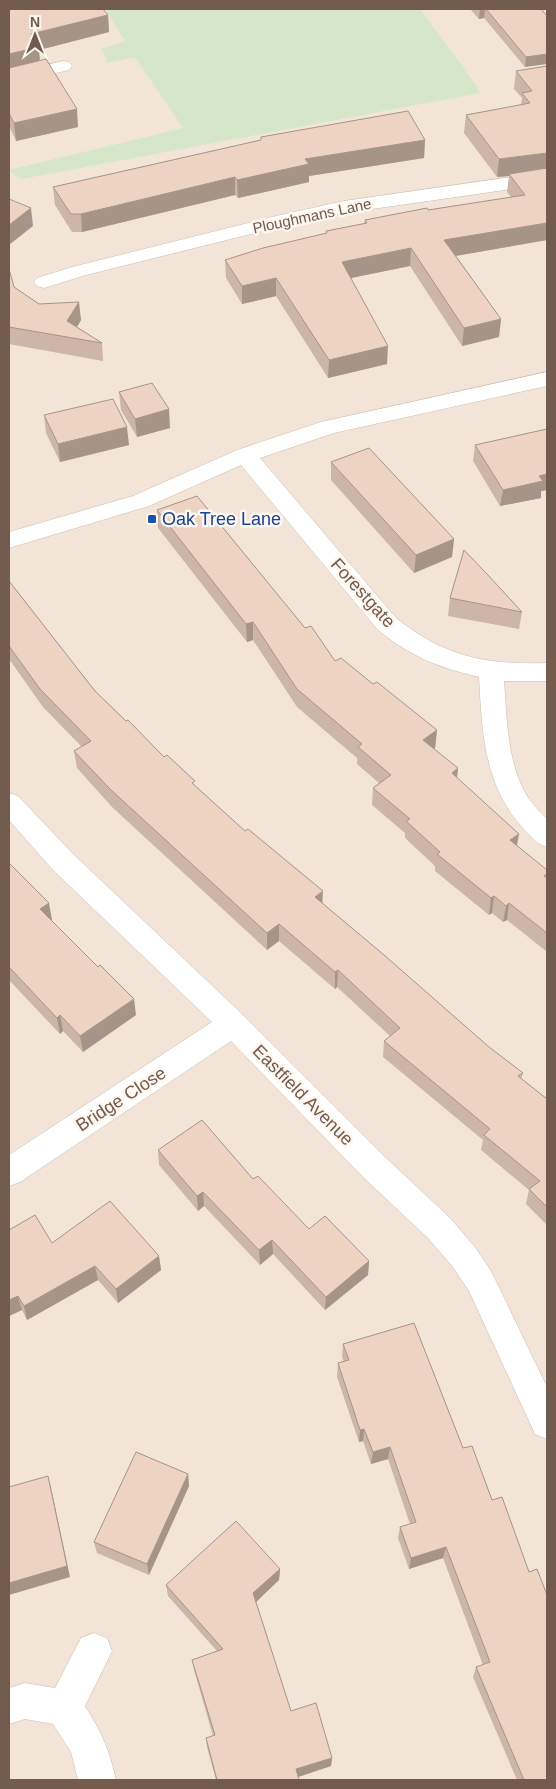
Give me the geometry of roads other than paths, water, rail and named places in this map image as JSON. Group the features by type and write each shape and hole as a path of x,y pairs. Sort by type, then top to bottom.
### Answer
{"street":[{"path":"9,79 63,66"},
{"name":"Ploughmans Lane","path":"44,282 74,263 344,207 547,178"},
{"path":"9,540 141,501 245,455 329,427 547,379"},
{"name":"Forestgate","path":"245,455 387,624 414,644 448,660 491,671 523,674 547,672"},
{"path":"491,671 495,730 501,764 518,804 547,837"},
{"name":"Eastfield Avenue","path":"9,803 63,862 233,1024 374,1167 440,1228 464,1257 480,1281 547,1424"},
{"name":"Bridge Close","path":"9,1172 233,1024"},
{"path":"64,1708 94,1651"},
{"path":"9,1706 25,1701 64,1708 88,1744 97,1780"}],"place":[{"name":"Oak Tree Lane","path":"152,519"}]}
